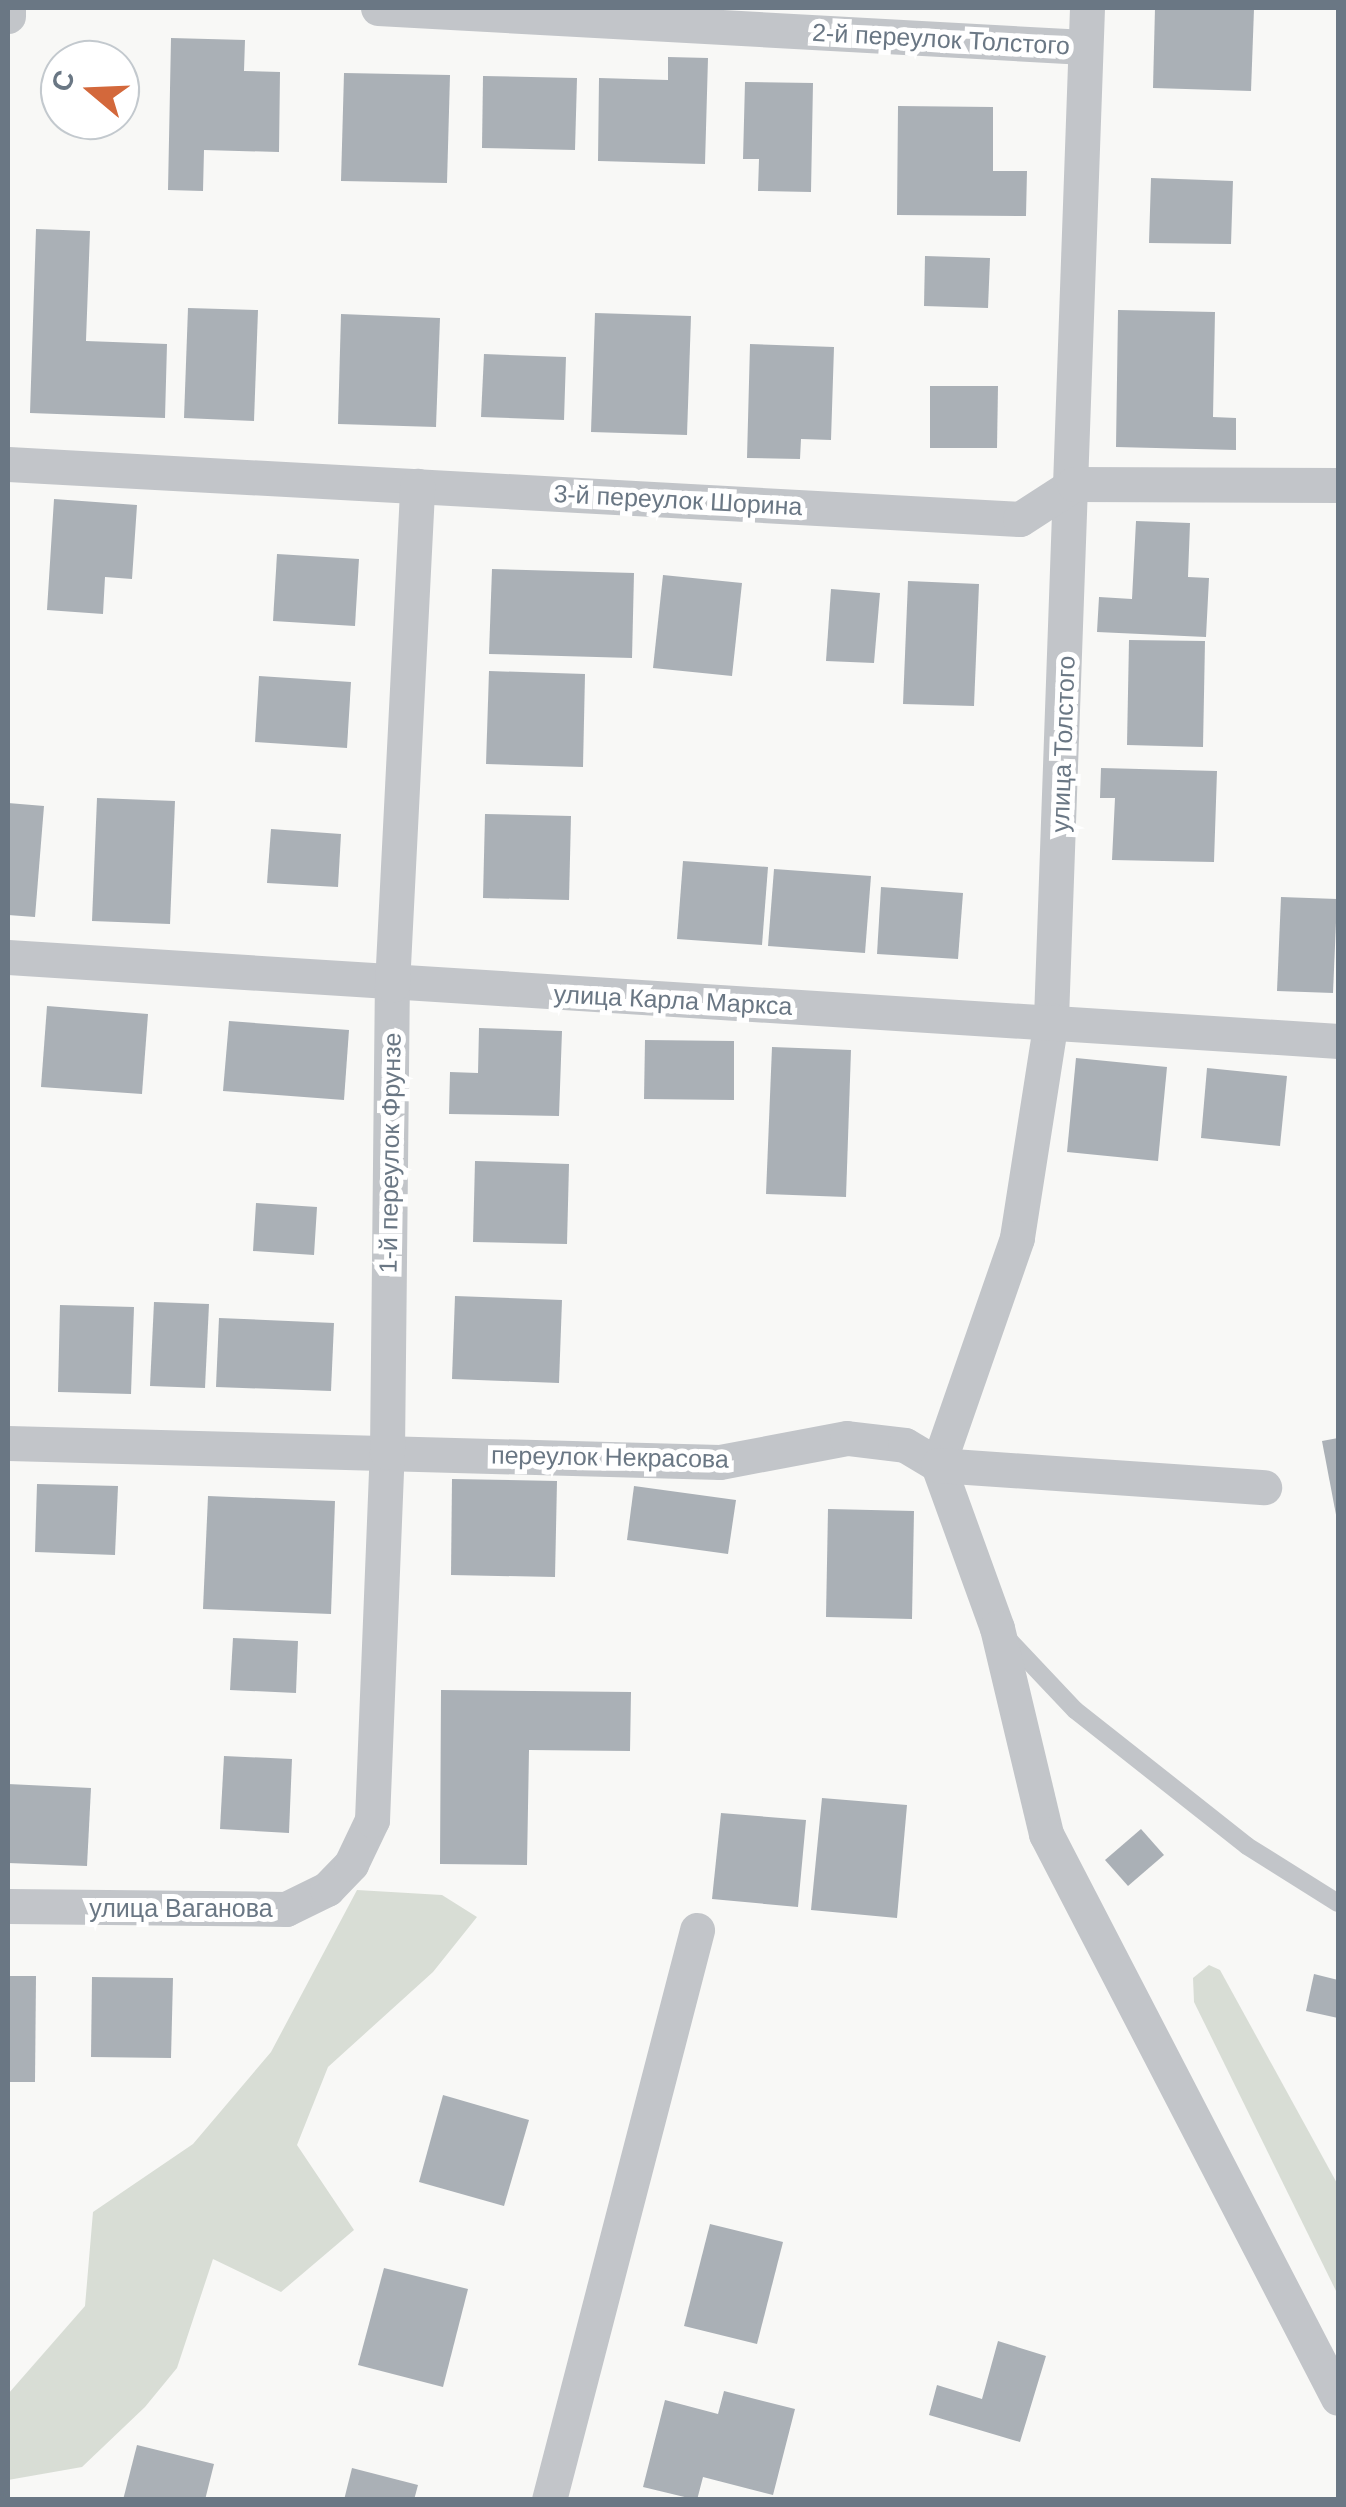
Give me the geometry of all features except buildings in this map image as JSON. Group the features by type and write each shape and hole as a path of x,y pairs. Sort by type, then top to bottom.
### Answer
{"street":[{"path":"8,8 8,16"},
{"name":"2-й переулок Толстого","path":"378,8 1085,47"},
{"name":"улица Толстого","path":"938,1466 1017,1238 1051,1020 1074,484 1087,8"},
{"name":"3-й переулок Шорина","path":"8,464 1020,519 1074,484"},
{"path":"1074,484 1338,485"},
{"name":"1-й переулок Фрунзе","path":"372,1820 387,1452 392,985 417,486"},
{"name":"улица Карла Маркса","path":"8,957 392,985 1051,1020 1338,1040"},
{"name":"переулок Некрасова","path":"8,1443 720,1462 846,1438 906,1446 938,1466 1264,1486"},
{"path":"938,1466 997,1628 1046,1834 1338,2398"},
{"name":"улица Ваганова","path":"8,1906 286,1909 327,1889 351,1864 372,1820"},
{"path":"548,2500 697,1930"}],"lane":[{"path":"997,1628 1076,1710 1246,1846 1338,1903"}],"shaded area":[{"path":"357,1890 442,1895 477,1917 433,1972 328,2067 297,2145 354,2230 281,2292 213,2259 177,2368 145,2407 82,2467 8,2480 8,2394 85,2306 93,2212 193,2144 271,2052"},
{"path":"1209,1965 1220,1970 1338,2185 1338,2295 1194,2002 1193,1978"}]}
